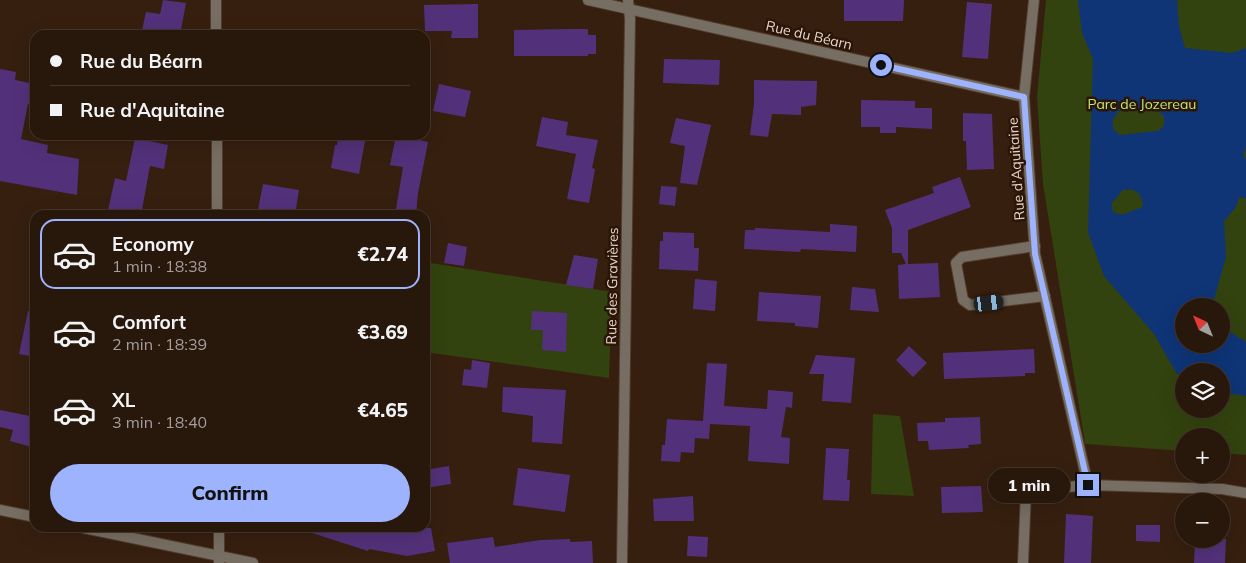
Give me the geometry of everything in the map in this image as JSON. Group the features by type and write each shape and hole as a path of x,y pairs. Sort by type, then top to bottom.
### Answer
{"street":[{"path":"216,0 216,30"},
{"name":"Rue du Béarn","path":"588,0 628,4 1024,97"},
{"name":"Rue d'Aquitaine","path":"1034,0 1024,97 1035,254 1088,485"},
{"name":"Rue des Gravières","path":"622,563 628,4"},
{"path":"217,140 217,210"},
{"path":"1035,246 962,257 956,263 963,300 970,305 1045,296"},
{"path":"1022,563 1026,491 1088,485 1222,489 1246,493"},
{"path":"0,510 30,516"},
{"path":"101,532 219,559 253,563"},
{"path":"219,532 219,559"}],"green space":[{"name":"Parc de Jozereau","path":"1046,0 1246,0 1246,455 1230,454 1230,428 1175,428 1175,450 1085,443 1043,184 1037,97"},
{"path":"430,263 612,292 609,378 430,353"},
{"path":"873,414 900,416 914,496 871,494"}],"water":[{"path":"1078,0 1177,0 1179,26 1185,48 1232,53 1246,48 1246,146 1243,158 1246,158 1246,198 1239,197 1236,207 1224,221 1226,257 1214,298 1175,298 1175,353 1230,353 1230,332 1246,342 1246,396 1230,393 1230,363 1175,363 1175,371 1154,334 1104,276 1088,232 1093,59 1082,33","holes":["1157,110 1164,116 1164,126 1158,131 1120,135 1113,129 1113,119 1119,111","1131,189 1141,197 1143,205 1141,208 1126,214 1119,214 1112,210 1112,203 1123,190"]}],"building":[{"path":"163,0 186,3 181,30 142,30 146,12 160,14"},
{"path":"844,0 904,0 903,21 844,21"},
{"path":"967,2 992,4 988,59 962,57"},
{"path":"478,4 478,38 451,38 452,31 425,30 424,5"},
{"path":"588,29 588,35 596,35 596,54 588,54 588,56 514,56 514,30"},
{"path":"664,59 720,60 719,85 663,83"},
{"path":"0,69 16,72 15,80 30,83 30,105 28,104 21,139 48,145 47,153 79,159 77,195 0,181"},
{"path":"754,80 817,81 816,105 801,107 801,115 772,114 768,137 750,135 754,104"},
{"path":"439,84 471,91 465,117 433,111"},
{"path":"861,100 915,101 915,108 932,108 932,129 896,127 896,133 880,133 880,127 861,127"},
{"path":"963,113 992,114 994,169 967,170 966,141 963,141"},
{"path":"542,117 568,122 566,135 598,140 592,168 595,169 589,203 567,199 576,154 536,146"},
{"path":"676,118 711,125 697,185 680,183 685,146 670,143"},
{"path":"135,140 168,145 164,169 150,166 142,210 108,210 115,178 126,181"},
{"path":"338,140 365,140 359,174 331,168 335,145 337,145"},
{"path":"395,140 428,142 416,210 396,210 403,167 390,165"},
{"path":"960,177 971,207 908,230 908,264 938,263 940,297 899,299 898,265 906,264 901,253 892,253 892,228 885,210 934,193 932,187"},
{"path":"263,184 299,190 296,210 258,210"},
{"path":"661,186 677,187 675,206 659,204"},
{"path":"830,224 857,226 856,252 801,249 800,252 744,249 745,230 755,230 755,228 830,232"},
{"path":"663,232 694,233 694,248 699,248 698,271 659,269 660,241 663,241"},
{"path":"448,243 467,247 464,266 444,263"},
{"path":"574,255 598,259 593,289 566,285"},
{"path":"695,279 717,281 715,311 693,309"},
{"path":"852,287 875,289 879,312 850,310"},
{"path":"759,292 821,296 818,328 795,326 795,323 757,321"},
{"path":"28,311 30,311 30,356 19,354"},
{"path":"532,311 567,313 566,352 542,350 543,330 531,330"},
{"path":"909,346 927,363 913,377 896,360"},
{"path":"1034,349 1035,373 1025,373 1025,376 944,379 943,353"},
{"path":"816,355 855,358 851,403 822,401 824,374 809,374"},
{"path":"472,360 490,363 487,388 462,385 464,369 471,370"},
{"path":"707,363 727,364 724,406 767,409 768,390 793,392 792,408 786,407 781,437 790,438 789,464 748,461 750,426 710,424 709,439 695,438 694,453 681,452 680,462 661,461 662,445 665,445 667,419 703,421"},
{"path":"503,387 566,390 562,444 532,442 533,416 502,412"},
{"path":"0,410 30,416 30,447 10,441 13,430 0,427"},
{"path":"980,417 981,444 968,445 969,448 929,450 928,441 918,441 917,423 945,422 945,418"},
{"path":"826,448 849,449 847,480 850,480 849,501 823,500"},
{"path":"449,466 451,484 430,487 430,469"},
{"path":"518,468 570,475 565,512 513,505"},
{"path":"981,486 983,512 942,513 941,487"},
{"path":"693,496 694,521 654,521 653,499"},
{"path":"1066,514 1093,516 1091,563 1064,563"},
{"path":"1136,525 1160,525 1160,542 1136,541"},
{"path":"431,528 435,551 407,556 369,549 368,551 309,532 430,532"},
{"path":"688,536 708,537 707,557 687,556"},
{"path":"493,537 495,547 540,540 570,539 570,542 592,541 593,563 450,563 447,543"},
{"path":"1195,548 1226,548 1225,563 1194,563"}],"route":[{"path":"881,65 1024,97 1035,254 1088,485"}]}
